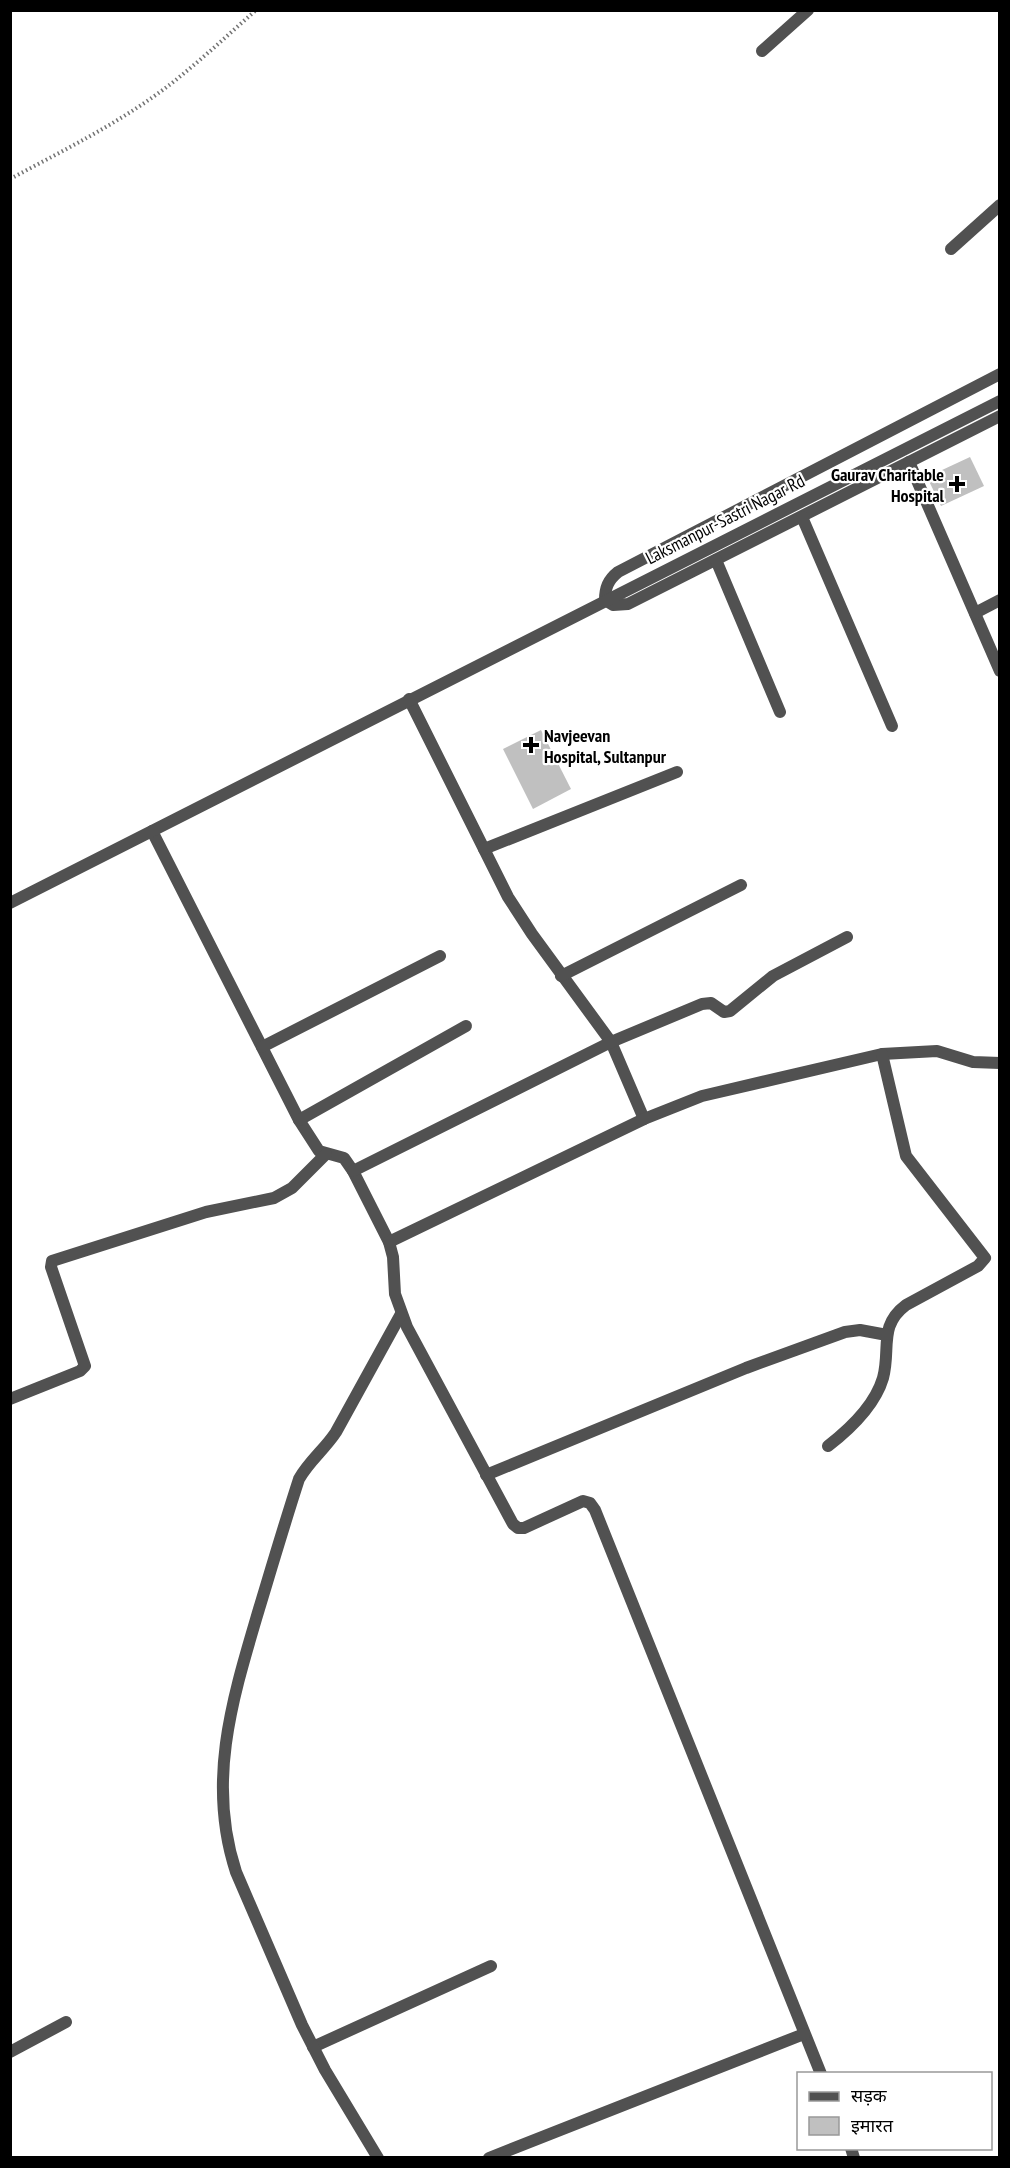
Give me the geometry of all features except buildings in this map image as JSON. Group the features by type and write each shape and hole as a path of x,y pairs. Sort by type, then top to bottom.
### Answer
{"street":[{"path":"762,51 808,10"},
{"path":"951,249 999,205"},
{"path":"999,374 618,572 605,590 606,600 613,605 628,604 999,416"},
{"name":"Laksmanpur-Sastri Nagar Rd","path":"10,903 999,401"},
{"path":"909,462 999,671"},
{"path":"802,517 892,726"},
{"path":"716,560 780,712"},
{"path":"975,613 999,600"},
{"path":"409,699 508,897 561,976 610,1042 644,1119"},
{"path":"484,849 677,772"},
{"path":"152,831 299,1120 320,1151 344,1158 353,1170 389,1242 393,1257 395,1294 401,1314 513,1524 518,1528 524,1528 583,1501 590,1503 595,1510 820,2072"},
{"path":"561,976 741,885"},
{"path":"353,1170 610,1042 702,1004 711,1003 723,1012 730,1011 765,981 847,937"},
{"path":"262,1047 440,956"},
{"path":"299,1120 466,1026"},
{"path":"389,1242 644,1119 702,1096 882,1054 937,1051 973,1062 999,1063"},
{"path":"828,1446 849,1428 875,1395 884,1376 888,1329 897,1312 978,1266 985,1258 906,1156 882,1054"},
{"path":"10,1399 80,1371 85,1366 51,1267 52,1261 206,1212 274,1198 292,1188 326,1154"},
{"path":"378,2157 313,2047 236,1872 223,1816 222,1786 229,1718 237,1681 299,1479 336,1432 401,1314"},
{"path":"486,1475 746,1368 845,1332 860,1330 887,1335"},
{"path":"313,2047 491,1966"},
{"path":"10,2052 66,2022"},
{"path":"489,2157 804,2034"}],"path":[{"path":"10,178 96,133 147,101 172,83 256,10"}],"place":[{"name":"Gaurav Charitable Hospital","path":"957,484"},
{"name":"Navjeevan Hospital, Sultanpur","path":"531,745"}]}
